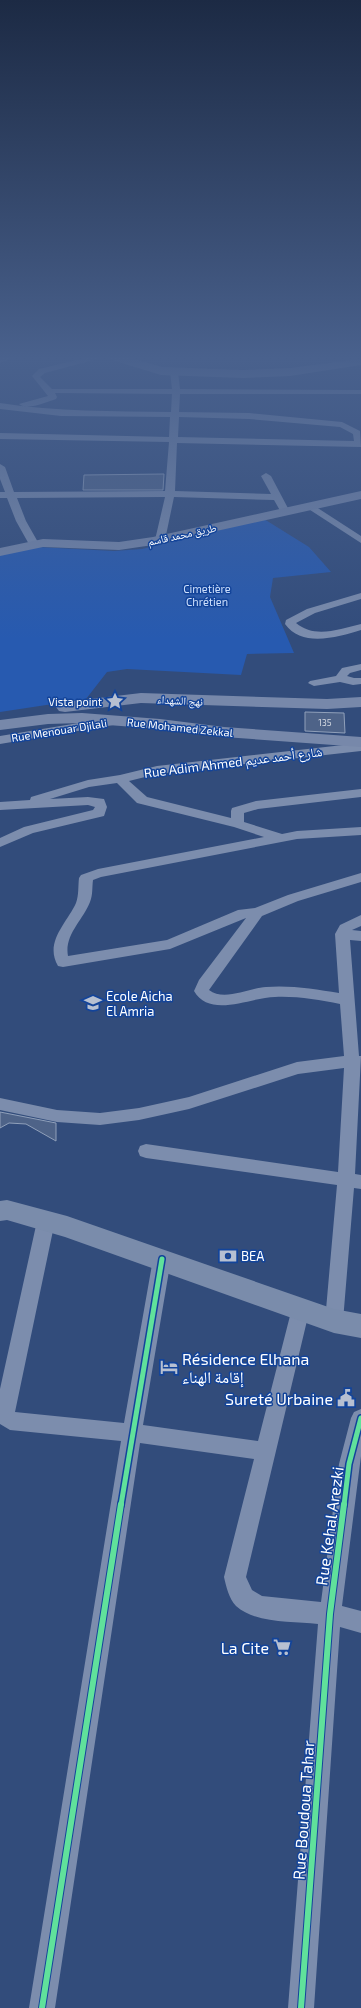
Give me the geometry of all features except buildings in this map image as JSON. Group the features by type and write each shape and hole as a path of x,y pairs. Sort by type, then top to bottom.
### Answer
{"main road":[{"path":"0,1211 7,1210 46,1221 162,1259 334,1321 361,1326"}],"street":[{"path":"160,540 170,494 173,451"},
{"path":"0,467 21,521 34,544"},
{"path":"266,476 285,512"},
{"path":"0,495 170,494 276,497"},
{"name":"طريق محمد قاسم","path":"0,552 18,547 43,543 119,546 160,540 361,495"},
{"path":"310,506 361,540"},
{"path":"361,596 311,612 290,622 290,624 298,631 318,635 328,635 361,627"},
{"path":"341,678 342,673 346,670 361,667"},
{"path":"314,683 341,678 353,682 361,681"},
{"name":"نهج الشهداء","path":"0,716 141,698 327,704 361,702"},
{"name":"Rue Mohamed Zekkal","path":"0,725 54,719 82,718 118,720 224,732 361,742"},
{"name":"Rue Menouar Djilali","path":"0,740 118,720"},
{"name":"Rue Adim Ahmed شارع أحمد عديم","path":"120,779 156,770 361,747"},
{"path":"22,806 60,791 101,780 120,779"},
{"name":"Rue Adim Ahmed شارع أحمد عديم","path":"120,779 142,800 238,824 281,838 297,835 361,831"},
{"path":"238,824 237,811 256,805 361,793"},
{"path":"0,806 22,806 88,801 98,802 101,807 99,813 29,830 0,843"},
{"path":"281,838 98,873 86,878 83,901 69,924 59,956 63,962 170,944 243,913 257,913 293,898 361,877"},
{"path":"257,913 204,984 201,991 207,997 218,1000 264,992 284,991 300,992 347,1000"},
{"path":"334,1321 354,1181 357,1061 347,1000 342,934 345,928 361,920"},
{"path":"342,934 361,936"},
{"path":"0,1104 57,1116 100,1119 139,1114 189,1103 297,1068 357,1061"},
{"path":"146,1151 354,1181"},
{"path":"46,1221 4,1415 10,1421 132,1433 266,1452"},
{"path":"42,2008 132,1433 162,1259"},
{"path":"300,1308 235,1577 237,1587 244,1598 260,1607 330,1614 361,1622"},
{"name":"Rue Kehal Arezki","path":"330,1614 349,1464 361,1418"},
{"name":"Rue Boudoua Tahar","path":"301,2008 330,1614"}],"green space":[{"name":"Cimetière Chrétien","path":"264,519 309,547 331,572 273,578 270,597 294,653 247,654 241,675 127,669 107,672 86,699 0,712 0,555 37,547 114,551 142,549"}],"cycle path":[{"path":"42,2008 132,1433 162,1259"},
{"path":"301,2008 330,1614 349,1464 361,1418"}],"place":[{"name":"Vista point","path":"115,701"},
{"name":"Ecole Aicha El Amria","path":"93,1003"},
{"name":"BEA","path":"228,1256"},
{"name":"Résidence Elhana إقامة الهناء","path":"169,1367"},
{"name":"Sureté Urbaine","path":"346,1398"},
{"name":"La Cite","path":"282,1647"}]}
